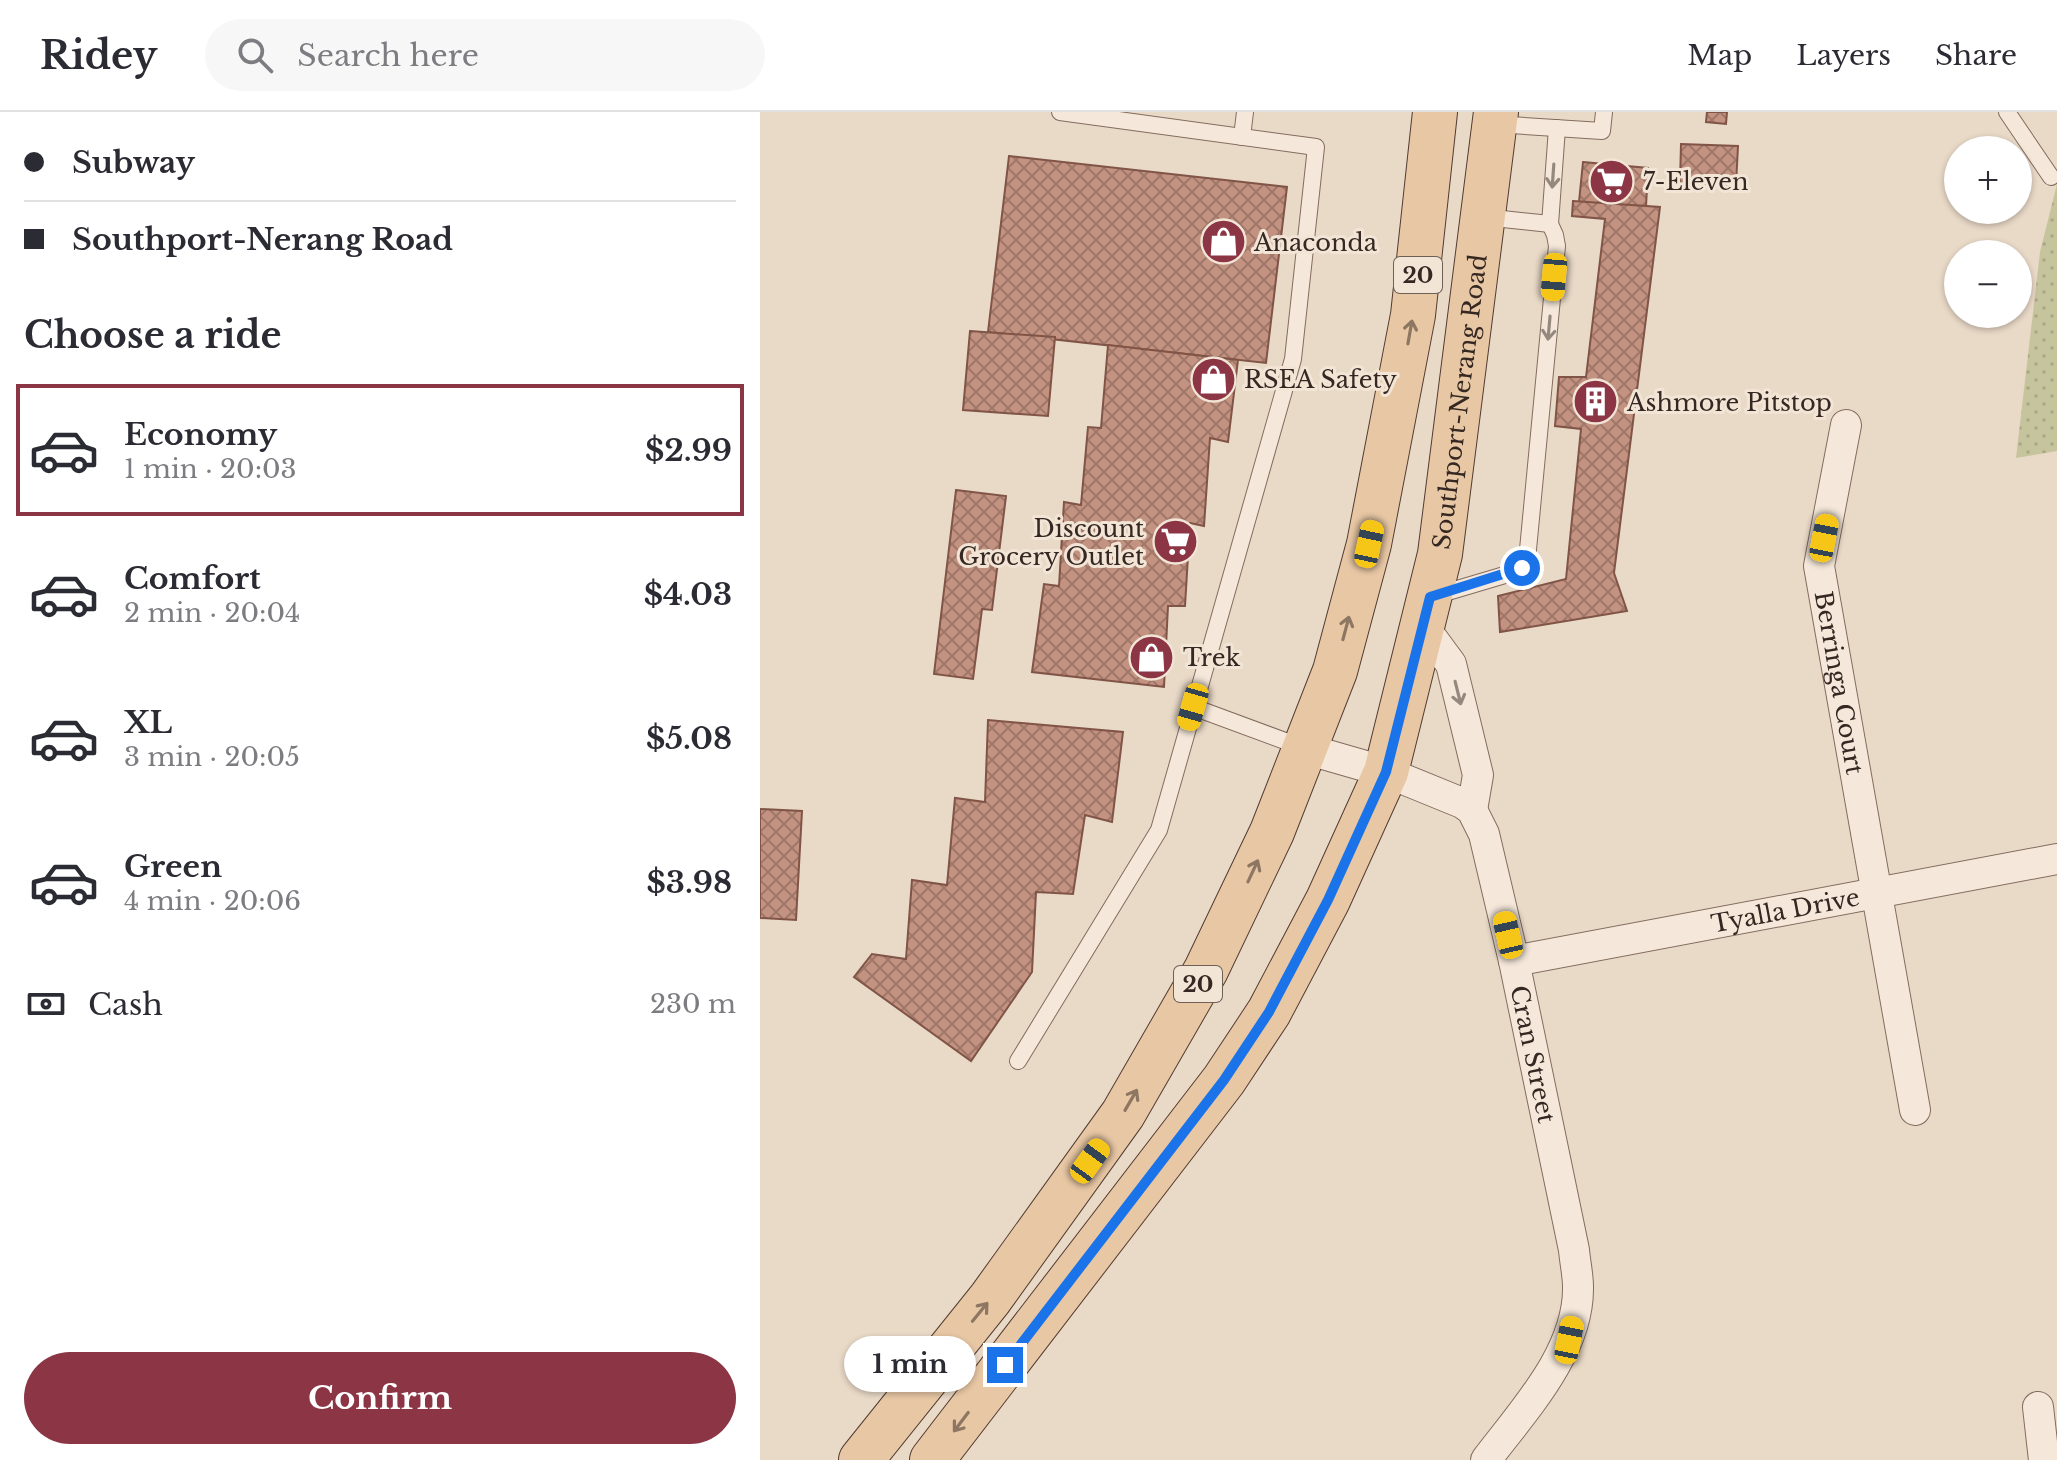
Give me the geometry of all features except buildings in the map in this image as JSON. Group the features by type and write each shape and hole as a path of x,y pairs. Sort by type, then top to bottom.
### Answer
{"main road":[{"name":"20","path":"861,1460 990,1299 1123,1114 1206,970 1272,832 1335,671 1369,544 1413,315 1435,112"},
{"name":"Southport-Nerang Road","path":"932,1460 1237,1060 1269,1012 1328,900 1386,772 1440,554 1496,118"}],"street":[{"name":"Berringa Court","path":"1846,425 1819,566 1915,1110"},
{"path":"1306,749 1386,772 1472,810 1478,775 1451,664 1426,612"},
{"name":"Cran Street","path":"1472,810 1484,834 1514,961 1574,1250 1579,1289 1569,1340 1547,1379 1486,1460"},
{"name":"Tyalla Drive","path":"1514,961 2057,859"},
{"path":"2038,1407 2044,1460"}],"lane":[{"path":"1018,1061 1159,830 1293,359 1316,147 1060,112"},
{"path":"1242,137 1245,112"},
{"path":"1496,118 1557,128 1602,131 1604,112"},
{"path":"2007,112 2051,177"},
{"path":"1426,612 1518,571 1527,560 1557,246 1550,224 1557,128"},
{"path":"1483,217 1550,224"},
{"path":"1193,707 1306,749"}],"shaded area":[{"path":"2057,184 2057,451 2016,458 2032,328 2040,252"}],"place":[{"name":"7-Eleven","path":"1612,181"},
{"name":"Anaconda","path":"1223,242"},
{"name":"RSEA Safety","path":"1213,379"},
{"name":"Ashmore Pitstop","path":"1596,402"},
{"name":"Discount Grocery Outlet","path":"1175,542"},
{"name":"Trek","path":"1152,657"}],"route":[{"path":"1005,1365 1224,1080 1269,1012 1328,900 1386,772 1430,597 1522,568"}]}
